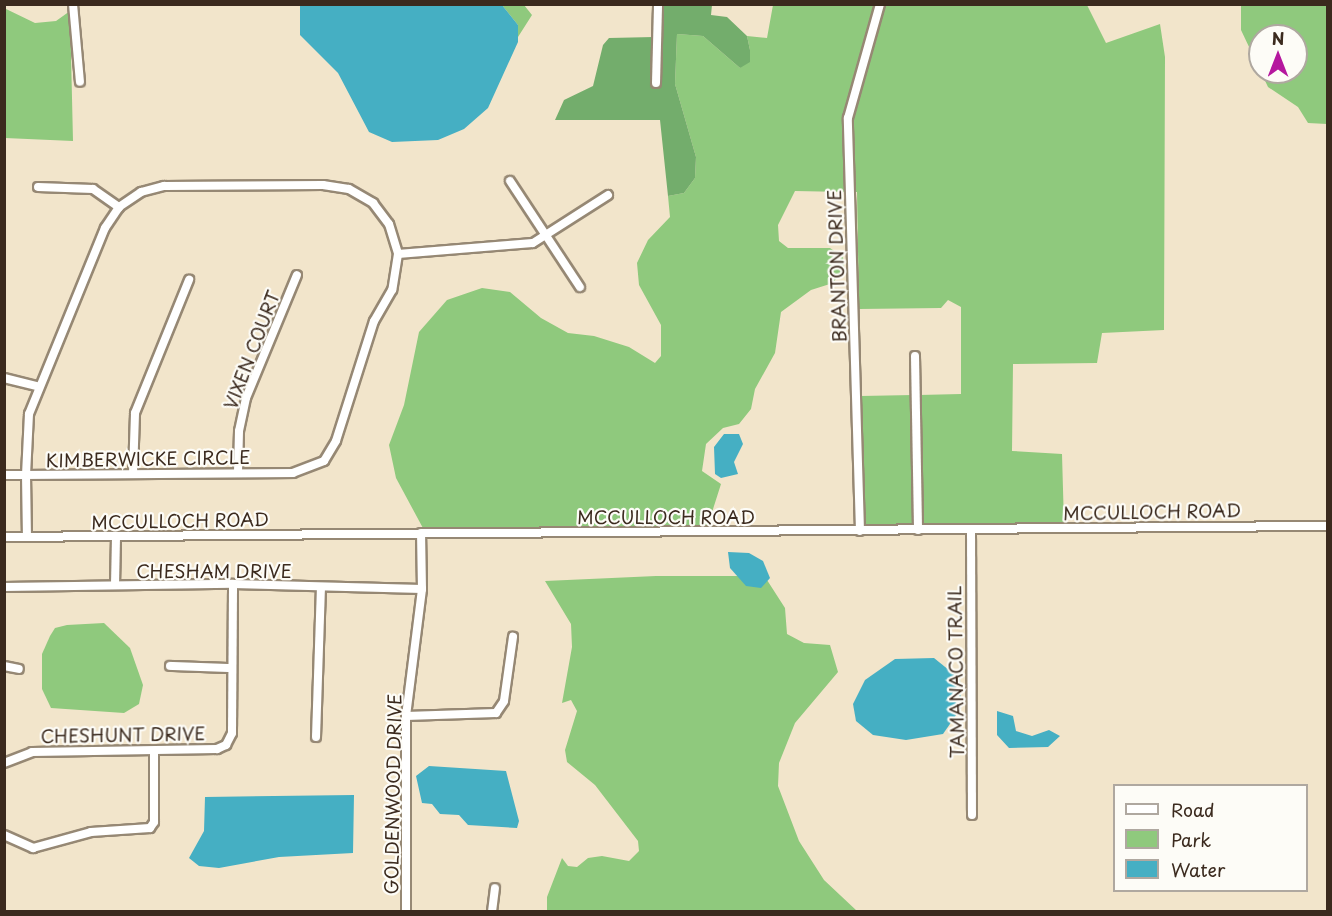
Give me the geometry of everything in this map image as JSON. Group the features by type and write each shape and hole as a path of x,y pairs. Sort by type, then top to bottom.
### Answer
{"street":[{"path":"74,4 75,63 80,82"},
{"path":"656,83 658,4"},
{"name":"BRANTON DRIVE","path":"860,531 848,118 880,4"},
{"path":"510,181 580,287"},
{"name":"KIMBERWICKE CIRCLE","path":"164,186 334,186 362,195 382,214 394,235 398,254 392,290 374,321 330,454 305,471 26,475 28,414 105,228 119,207 141,192 164,186"},
{"path":"38,187 93,189 119,207"},
{"path":"398,254 520,246 547,235 608,195"},
{"name":"VIXEN COURT","path":"238,472 239,431 246,398 297,276"},
{"path":"133,474 135,413 189,280"},
{"path":"915,356 918,530"},
{"path":"4,378 39,387"},
{"path":"4,475 26,475 27,537"},
{"name":"MCCULLOCH ROAD","path":"4,537 1328,526"},
{"name":"TAMANACO TRAIL","path":"971,529 972,815"},
{"name":"GOLDENWOOD DRIVE","path":"405,912 406,716 422,589 421,534"},
{"path":"115,585 116,537"},
{"name":"CHESHAM DRIVE","path":"4,587 233,584 321,589 422,589"},
{"name":"CHESHUNT DRIVE","path":"4,763 32,752 217,749 226,744 231,733 233,584"},
{"path":"316,737 321,589"},
{"path":"406,716 496,713 504,701 513,637"},
{"path":"4,666 20,669"},
{"path":"170,666 231,668"},
{"path":"4,835 33,848 91,832 150,828 154,822 154,751"},
{"path":"492,912 495,888"}],"green space":[{"path":"502,5 524,5 532,15 518,37 518,25"},
{"path":"662,5 712,5 711,15 727,17 747,36 750,50 750,62 740,68 703,36 677,34 675,84 696,157 695,178 684,193 668,196 660,120 555,120 564,100 593,86 603,45 609,38 654,37 652,86 659,87"},
{"path":"773,5 877,5 844,116 846,192 795,191 778,225 779,241 788,248 830,248 843,257 844,268 833,283 811,290 781,312 775,353 755,389 751,409 739,424 723,428 706,444 702,471 721,484 707,528 424,530 396,478 389,445 404,405 419,332 447,300 482,288 510,292 541,318 568,333 594,336 629,347 655,363 661,356 661,325 639,285 637,263 648,240 670,217 668,196 684,193 695,178 696,157 675,84 677,34 703,36 740,68 750,50 747,36 767,38"},
{"path":"884,5 1087,5 1106,43 1160,24 1165,57 1164,330 1102,333 1097,363 1013,364 1012,451 1062,454 1064,524 921,526 919,395 961,394 961,307 948,300 941,308 859,309 857,192 853,192 851,118"},
{"path":"1241,5 1327,5 1327,124 1308,123 1298,107 1267,84 1308,84 1308,24 1248,24 1248,45 1241,30"},
{"path":"4,8 35,23 56,21 70,11 73,141 5,138"},
{"path":"913,395 915,526 863,527 861,396"},
{"path":"656,576 746,576 767,580 785,608 787,634 804,643 830,645 838,672 795,723 779,763 778,786 799,841 824,880 857,911 547,911 547,897 562,858 568,866 577,867 588,858 602,856 629,861 639,851 638,841 595,785 567,762 565,750 577,711 571,700 562,703 572,647 571,624 545,581"},
{"path":"104,623 130,648 143,685 139,704 124,713 51,708 42,689 42,654 50,636 55,628 67,625"}],"water":[{"path":"300,5 502,5 518,25 518,42 488,108 464,129 438,140 392,142 369,132 338,73 300,35"},
{"path":"724,434 739,434 743,444 734,462 738,474 721,478 715,474 714,447"},
{"path":"728,552 749,553 763,561 770,578 761,588 746,586 730,568"},
{"path":"934,658 960,679 961,708 943,734 906,740 873,735 856,721 853,704 865,680 895,659"},
{"path":"997,711 1013,716 1016,731 1032,736 1049,730 1060,736 1048,747 1009,748 997,735"},
{"path":"429,766 506,771 519,821 517,828 468,825 459,815 440,814 432,804 422,803 416,776"},
{"path":"354,795 353,853 279,857 219,868 199,866 189,858 204,831 205,797"}]}
